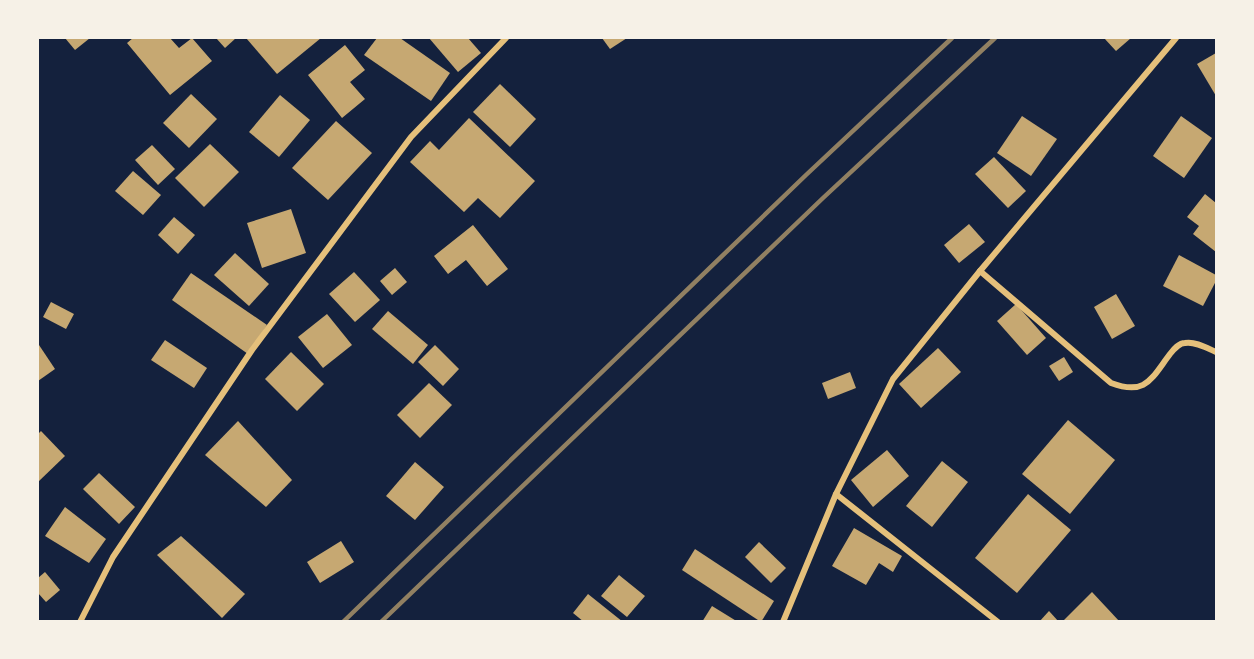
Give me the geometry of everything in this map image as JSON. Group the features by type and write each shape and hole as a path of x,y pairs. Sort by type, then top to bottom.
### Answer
{"street":[{"path":"80,621 113,557 252,350 411,136 506,38"},
{"path":"783,621 836,494 893,379 980,271 1176,38"},
{"path":"980,271 1111,383 1126,389 1138,388 1153,377 1175,348 1185,342 1216,352"},
{"path":"836,494 998,621"}],"building":[{"path":"65,38 90,38 75,50"},
{"path":"133,38 170,38 179,48 192,38 212,61 170,95 127,43"},
{"path":"216,38 236,38 225,48"},
{"path":"246,38 321,38 277,74"},
{"path":"377,38 400,38 450,73 431,101 364,55"},
{"path":"429,38 468,38 481,53 458,72"},
{"path":"602,38 627,38 610,49"},
{"path":"1104,38 1131,38 1116,51"},
{"path":"345,45 365,70 350,82 365,99 342,118 308,75"},
{"path":"1216,53 1216,96 1197,64"},
{"path":"500,84 536,119 510,147 473,112"},
{"path":"191,94 217,119 189,148 163,123"},
{"path":"280,95 310,120 279,157 249,132"},
{"path":"1022,116 1057,139 1031,176 997,153"},
{"path":"1181,116 1212,138 1184,178 1153,156"},
{"path":"469,118 535,181 500,218 478,198 464,212 410,162 430,141 439,150"},
{"path":"336,121 372,153 328,200 292,168"},
{"path":"210,144 239,172 204,207 175,178"},
{"path":"152,145 175,169 158,185 135,160"},
{"path":"994,157 1026,191 1008,208 975,174"},
{"path":"133,171 161,195 143,215 115,191"},
{"path":"1205,194 1216,203 1216,252 1193,234 1199,226 1187,217"},
{"path":"291,209 306,253 262,268 247,223"},
{"path":"174,217 195,235 178,254 158,235"},
{"path":"969,224 985,242 959,263 944,245"},
{"path":"473,225 508,269 487,286 466,260 448,274 434,256"},
{"path":"235,253 269,284 249,306 214,275"},
{"path":"1179,255 1216,275 1216,281 1203,306 1163,286"},
{"path":"395,268 407,282 392,295 380,281"},
{"path":"354,272 380,300 355,322 329,294"},
{"path":"191,273 267,325 248,354 172,300"},
{"path":"1116,294 1135,326 1112,339 1094,307"},
{"path":"51,302 74,314 66,329 43,317"},
{"path":"1016,304 1046,338 1027,355 997,321"},
{"path":"388,311 428,345 413,364 372,329"},
{"path":"327,314 352,345 323,368 298,337"},
{"path":"165,340 207,368 194,388 151,360"},
{"path":"435,345 459,369 443,386 418,362"},
{"path":"38,346 55,369 38,381"},
{"path":"938,348 961,372 921,408 899,384"},
{"path":"291,352 324,384 297,411 265,379"},
{"path":"1064,357 1073,372 1059,381 1049,366"},
{"path":"850,372 856,388 828,399 822,383"},
{"path":"429,383 452,405 420,438 397,415"},
{"path":"1068,420 1115,460 1070,514 1022,474"},
{"path":"238,421 292,480 266,507 205,455"},
{"path":"41,431 65,456 38,482 38,434"},
{"path":"887,450 909,476 873,507 851,480"},
{"path":"942,461 968,482 932,527 906,506"},
{"path":"415,462 444,487 415,520 386,496"},
{"path":"99,473 135,507 119,524 83,489"},
{"path":"1028,494 1071,530 1017,593 975,558"},
{"path":"65,507 106,539 89,563 45,536"},
{"path":"854,528 902,556 893,572 879,563 866,585 832,566"},
{"path":"181,536 245,594 222,618 157,555"},
{"path":"341,541 354,562 320,583 307,562"},
{"path":"759,542 786,568 771,583 745,557"},
{"path":"695,549 774,601 761,622 682,570"},
{"path":"45,572 60,590 46,602 38,593 38,578"},
{"path":"619,575 645,596 627,617 601,596"},
{"path":"1092,592 1120,622 1062,622"},
{"path":"588,594 623,622 584,622 573,613"},
{"path":"712,606 738,622 702,622"},
{"path":"1049,611 1059,622 1039,622"}],"railway":[{"path":"343,622 806,175 952,38"},
{"path":"381,622 823,198 995,38"}]}
